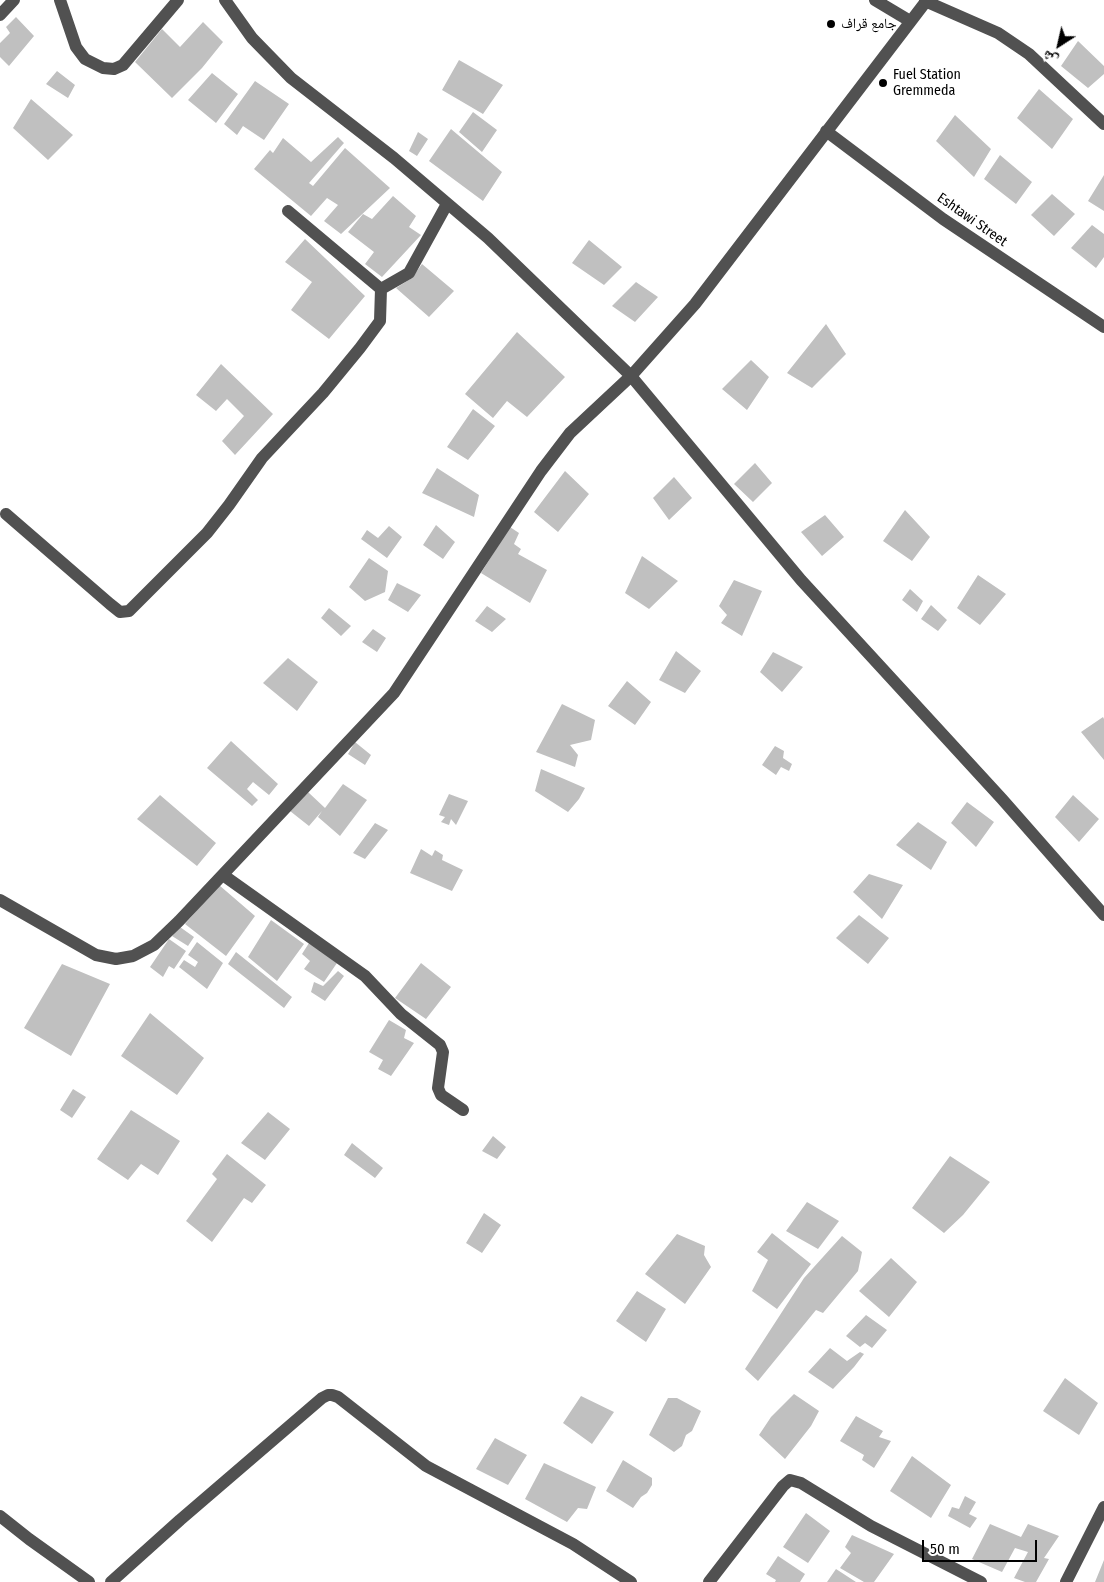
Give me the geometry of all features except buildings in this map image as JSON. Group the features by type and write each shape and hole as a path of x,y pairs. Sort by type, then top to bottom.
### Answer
{"street":[{"path":"0,15 14,0"},
{"path":"60,0 76,47 85,59 103,68 114,69 124,65 178,0"},
{"path":"225,0 252,38 292,78 394,158 488,238 631,376 801,580 1002,799 1104,915"},
{"path":"876,0 910,21"},
{"path":"0,900 96,955 116,959 134,956 154,944 179,921 394,693 541,471 570,433 631,376 696,304 926,1 998,33 1029,54 1104,124"},
{"name":"Eshtawi Street","path":"826,131 943,219 1104,327"},
{"path":"381,290 409,273 447,204"},
{"path":"288,211 381,290"},
{"path":"6,514 120,612 129,611 207,533 229,506 262,458 323,394 360,348 380,320 381,290"},
{"path":"223,875 366,976 400,1014 440,1045 443,1052 438,1088 441,1095 463,1110"},
{"path":"111,1582 322,1398 332,1395 338,1397 426,1466 573,1544 631,1582"},
{"path":"709,1582 783,1486 790,1480 801,1483 871,1526 981,1582"},
{"path":"1066,1582 1104,1506"},
{"path":"0,1516 89,1582"}],"place":[{"name":"جامع قراف","path":"831,24"},
{"name":"Fuel Station Gremmeda","path":"883,83"}]}
